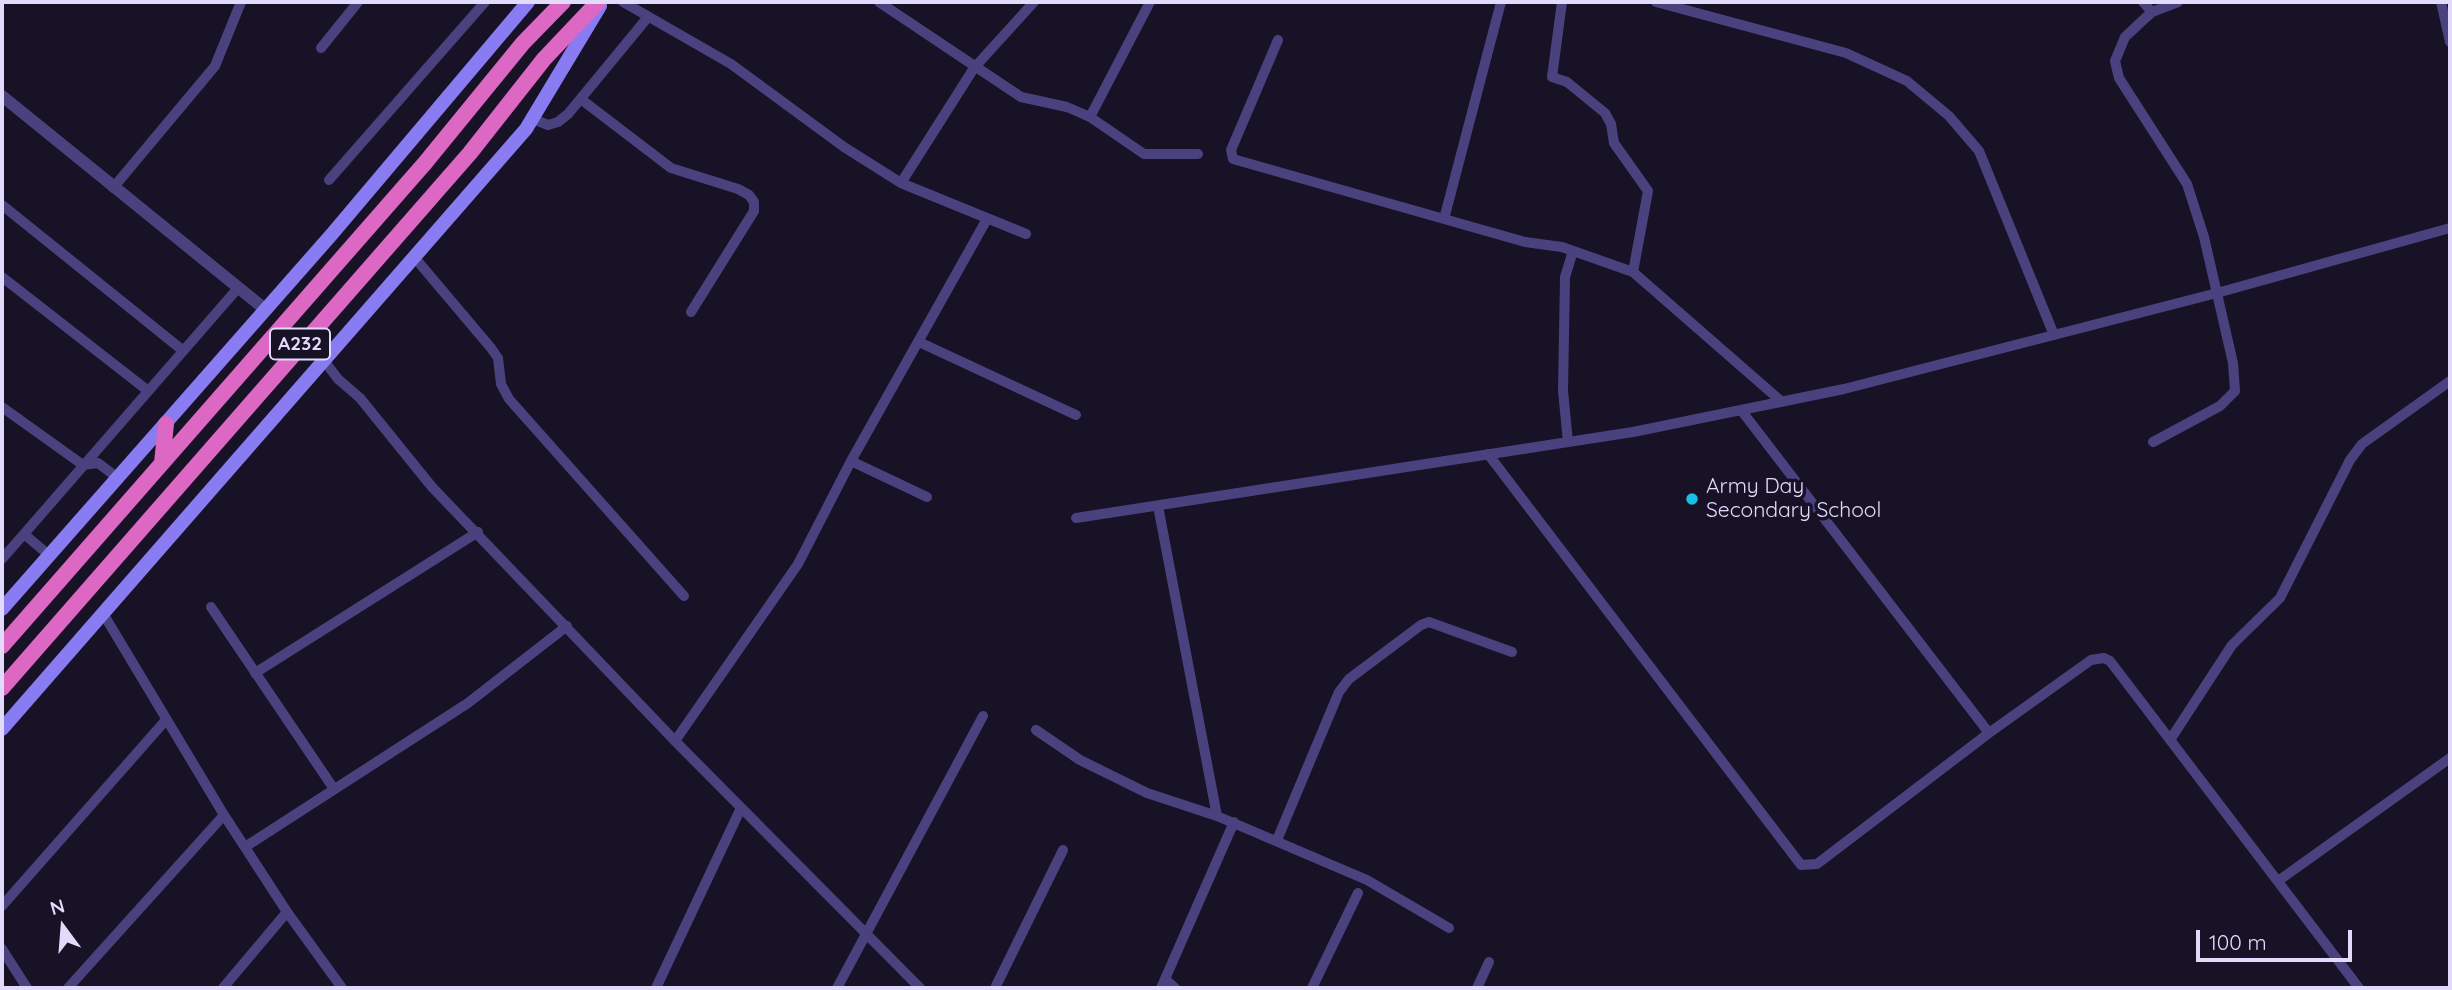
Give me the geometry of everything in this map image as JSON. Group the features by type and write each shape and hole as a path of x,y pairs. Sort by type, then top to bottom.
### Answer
{"highway":[{"name":"A232","path":"2,646 425,163 523,43 563,2"},
{"name":"A232","path":"2,688 470,153 544,59 600,2"},
{"path":"162,463 166,424"}],"main road":[{"path":"2,610 266,310 528,2"},
{"path":"2,729 325,362 533,119 600,2"}],"street":[{"path":"113,188 215,66 241,2"},
{"path":"321,48 358,2"},
{"path":"329,180 485,2"},
{"path":"623,2 731,64 844,147 901,183 1027,234"},
{"path":"879,2 1021,97 1067,107 1090,117 1144,154 1199,154"},
{"path":"901,183 974,68 1034,2"},
{"path":"1090,117 1150,2"},
{"path":"1444,219 1501,2"},
{"path":"1562,2 1552,77 1567,82 1605,113 1611,124 1614,143 1648,191 1633,272"},
{"path":"1656,2 1846,53 1907,81 1949,116 1979,151 2054,335"},
{"path":"2143,2 2152,12"},
{"path":"2153,442 2220,406 2235,391 2234,363 2204,237 2187,184 2119,78 2115,61 2126,37 2152,12 2179,2"},
{"path":"2441,2 2450,42"},
{"path":"533,119 548,125 558,122 582,100 648,17"},
{"path":"1278,40 1231,150 1234,159 1525,242 1573,251 1633,272 1782,402"},
{"path":"2,96 266,310"},
{"path":"582,100 671,168 738,189 750,195 754,202 754,211 691,312"},
{"path":"2,205 181,349"},
{"path":"675,741 798,564 851,461 987,219"},
{"path":"1076,518 1568,442 1782,402 2217,293 2450,228"},
{"path":"1568,442 1563,391 1565,290 1573,251"},
{"path":"415,258 498,358 501,384 509,399 684,596"},
{"path":"2,277 147,390"},
{"path":"2,559 181,349 238,288"},
{"path":"919,342 1076,415"},
{"path":"325,362 338,379 360,398 432,487 478,532 675,741 920,988"},
{"path":"2170,740 2232,645 2280,598 2350,460 2362,444 2450,382"},
{"path":"2,407 83,465 98,463 118,478"},
{"path":"1741,410 1989,733"},
{"path":"1488,454 1801,865 1817,864 1989,733 2098,658 2110,661 2358,988"},
{"path":"851,461 927,497"},
{"path":"1158,506 1217,816"},
{"path":"255,673 478,532"},
{"path":"24,534 50,556"},
{"path":"211,607 334,789"},
{"path":"104,615 165,721 224,815 287,912 342,988"},
{"path":"1277,840 1339,692 1349,679 1421,625 1429,622 1512,652"},
{"path":"245,847 468,703 567,626"},
{"path":"837,988 868,935 983,716"},
{"path":"2,906 165,721"},
{"path":"1036,730 1080,761 1147,793 1234,822 1367,880 1449,928"},
{"path":"2278,881 2450,758"},
{"path":"656,988 741,808"},
{"path":"68,988 224,815"},
{"path":"1175,988 1163,983 1234,822"},
{"path":"995,988 1063,850"},
{"path":"1312,988 1359,893"},
{"path":"223,988 287,912"},
{"path":"2,949 27,988"},
{"path":"1477,988 1489,962"}],"place":[{"name":"Army Day Secondary School","path":"1692,499"}]}
